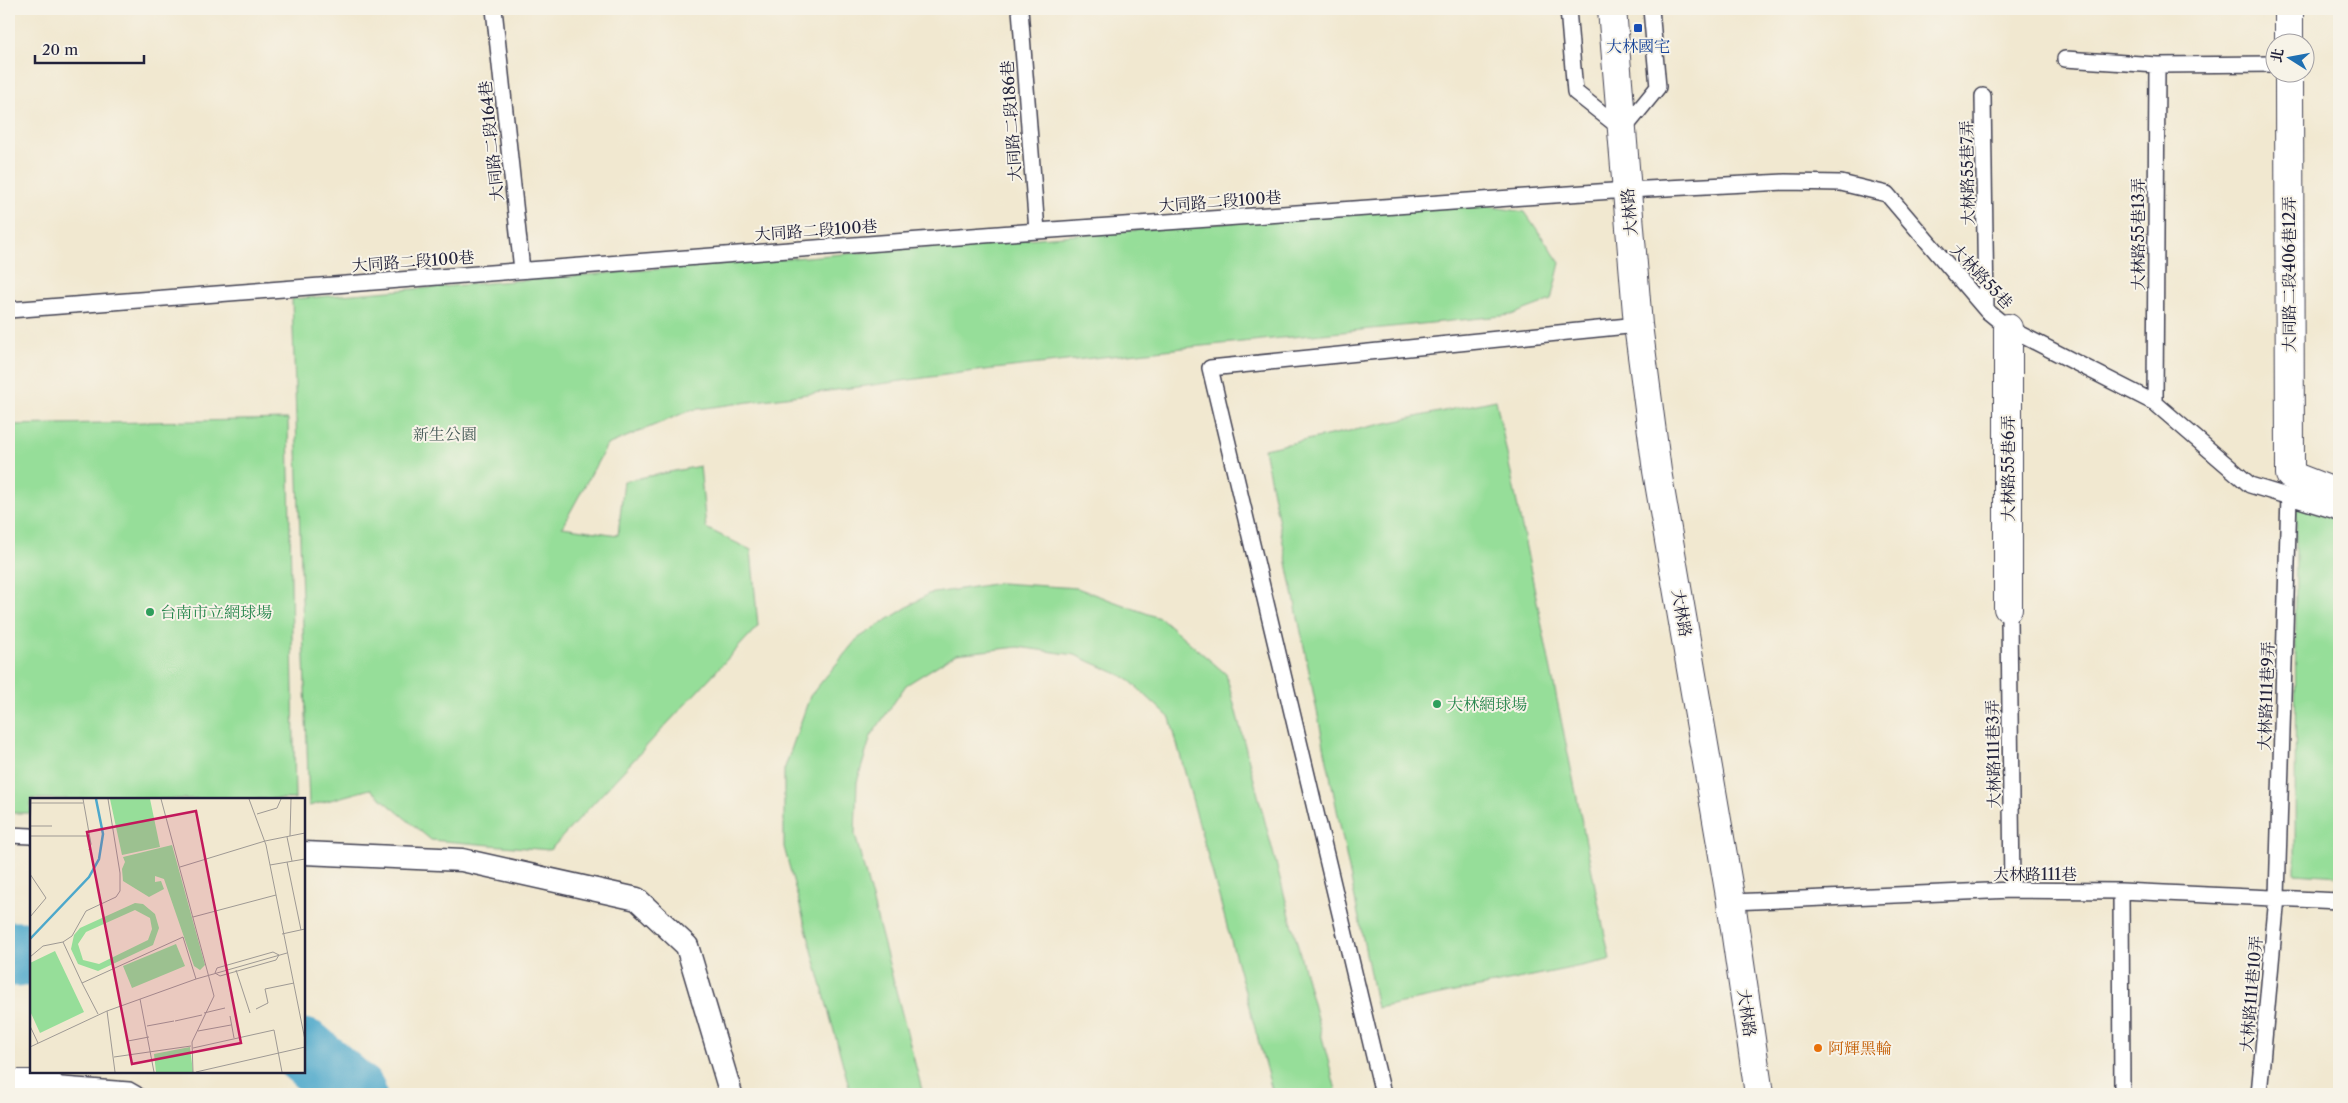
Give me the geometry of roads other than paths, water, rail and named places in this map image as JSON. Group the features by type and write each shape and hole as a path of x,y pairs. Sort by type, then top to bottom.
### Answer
{"street":[{"name":"大林路","path":"1612,9 1638,325 1658,471 1731,902 1759,1094"},
{"path":"2289,9 2289,32"},
{"name":"大同路二段406巷12弄","path":"2289,82 2289,485"},
{"name":"大林路55巷6弄","path":"2008,328 2008,613"},
{"path":"2289,485 2339,494"},
{"path":"305,853 462,860 637,899 687,946 731,1094"},
{"path":"9,1084 48,1089"}],"lane":[{"name":"大同路二段164巷","path":"494,9 522,270"},
{"name":"大同路二段186巷","path":"1020,9 1037,231"},
{"path":"1568,9 1575,92 1623,130 1658,87 1651,9"},
{"path":"2065,60 2157,65 2266,64"},
{"name":"大林路55巷13弄","path":"2155,403 2157,65"},
{"name":"大林路55巷7弄","path":"1983,96 1986,310"},
{"name":"大林路55巷","path":"1627,190 1785,182 1840,182 1887,194 1986,310 2008,328 2155,403 2250,485 2289,485 2339,512"},
{"name":"大同路二段100巷","path":"9,310 1037,231 1627,190"},
{"path":"1383,1094 1210,368 1638,325"},
{"name":"大林路111巷9弄","path":"2277,897 2289,485"},
{"name":"大林路111巷3弄","path":"2008,613 2012,890"},
{"path":"9,835 30,836"},
{"name":"大林路111巷","path":"1731,902 2012,890 2121,891 2339,901"},
{"path":"2121,891 2122,1094"},
{"name":"大林路111巷10弄","path":"2260,1094 2277,897"},
{"path":"48,1089 129,1090 136,1094"}],"waterway":[{"path":"9,954 30,954"},
{"path":"305,1052 354,1094"}],"place":[{"name":"大林國宅","path":"1638,28"},
{"name":"台南市立網球場","path":"150,612"},
{"name":"大林網球場","path":"1437,704"},
{"name":"阿輝黑輪","path":"1818,1048"}],"park label":[{"name":"新生公園","path":"445,434"}]}
